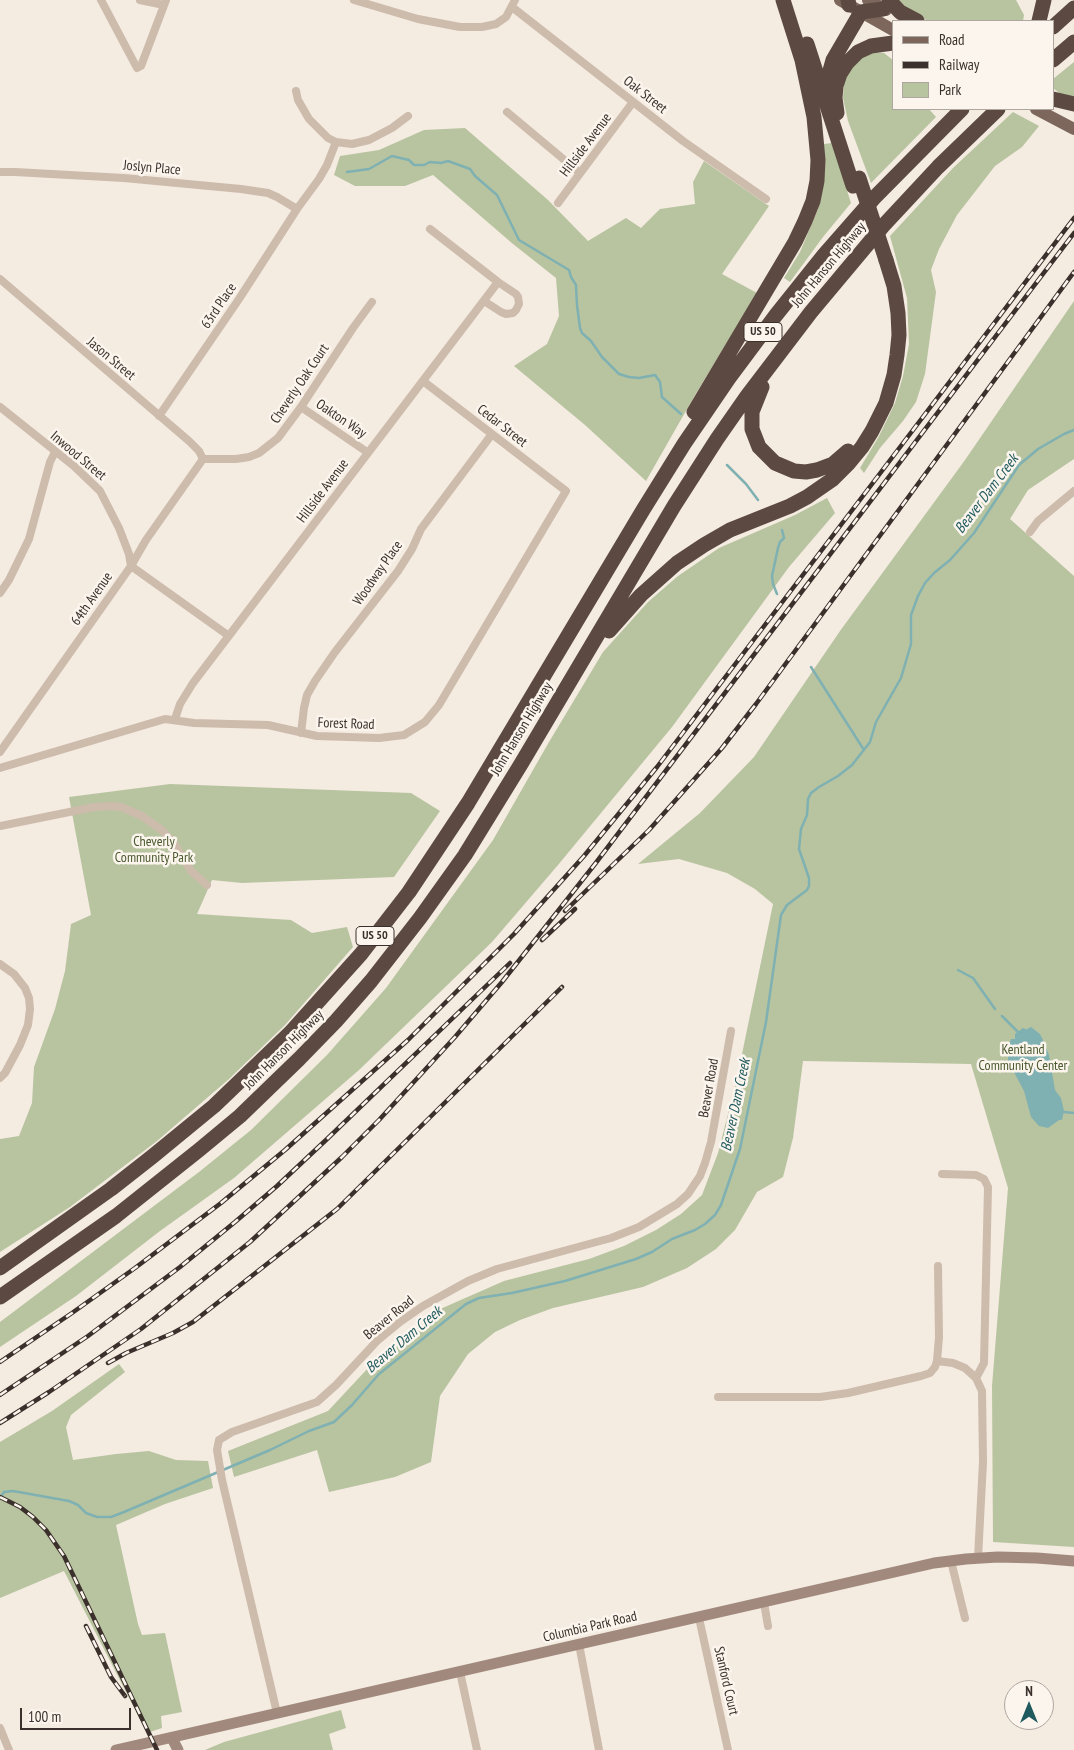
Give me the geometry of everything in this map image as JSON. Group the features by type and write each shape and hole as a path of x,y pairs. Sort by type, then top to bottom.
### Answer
{"highway":[{"path":"560,698 587,665 604,637 620,616 664,574 704,545 730,530 790,506 807,497 837,475 862,447 872,431 886,403 892,385 899,335 894,286 883,263 798,21 784,0"},
{"path":"643,510 656,475 795,242 812,201 818,160 814,116 802,60 784,0"},
{"path":"1039,20 1044,0"},
{"path":"826,99 826,81 830,66 853,3 886,4 915,20"},
{"path":"1054,26 1074,8"},
{"path":"1054,59 1074,42"},
{"path":"781,350 753,406 751,423 753,434 764,453 781,466 794,471 806,472 825,468 845,455 861,434 872,413 884,380 891,331 883,263 877,233 856,182 835,98 838,80 847,63 858,52 878,44 892,43"},
{"path":"1054,59 1074,46"},
{"path":"1054,100 1074,104"},
{"name":"John Hanson Highway","path":"0,1268 104,1194 207,1112 284,1040 343,975 393,912 439,848 468,803 643,510 723,386 800,284 874,198 961,110"},
{"name":"John Hanson Highway","path":"0,1297 103,1226 200,1150 273,1085 336,1021 388,960 450,876 507,787 717,439 781,350 828,290 877,233 933,173 997,110"}],"main road":[{"path":"853,3 892,29"},
{"path":"886,4 905,20"},
{"path":"1054,101 1074,112"},
{"path":"1038,110 1074,129"}],"street":[{"path":"101,0 137,68 141,66 165,2 140,0"},
{"path":"354,0 418,20 460,27 482,27 496,24 506,17 514,4"},
{"name":"Oak Street","path":"514,4 683,141 766,199"},
{"path":"296,91 298,100 309,119 328,138 336,142 352,144 369,140 392,128 408,116"},
{"name":"Hillside Avenue","path":"558,203 633,102"},
{"path":"507,112 580,173"},
{"name":"63rd Place","path":"159,416 319,179 336,142"},
{"name":"Joslyn Place","path":"0,172 124,178 241,189 268,193 297,209"},
{"path":"430,229 510,290 518,297 519,304 516,310 510,314 501,312 484,301"},
{"name":"Jason Street","path":"0,279 196,447 203,459"},
{"name":"Hillside Avenue","path":"175,719 180,704 187,692 498,282"},
{"name":"Cheverly Oak Court","path":"203,459 249,457 278,438 372,302"},
{"name":"Cedar Street","path":"423,381 566,491"},
{"name":"Inwood Street","path":"0,407 74,466 100,491 120,528 131,566"},
{"name":"Oakton Way","path":"301,407 368,452"},
{"name":"Woodway Place","path":"300,733 307,695 315,681 335,652 402,566 421,529 492,434"},
{"path":"0,593 13,573 29,539 50,462 55,452"},
{"name":"64th Avenue","path":"0,752 131,566 146,540 203,459"},
{"name":"Forest Road","path":"0,768 165,719 194,723 268,724 300,733 330,737 392,738 404,735 425,722 439,705 566,491"},
{"path":"1030,532 1038,521 1074,491"},
{"path":"131,566 229,636"},
{"path":"0,826 94,807 113,806 131,810 142,816 166,835 175,845 191,871 207,885"},
{"path":"0,964 14,974 25,988 29,998 30,1009 28,1025 20,1045 5,1073 0,1078"},
{"name":"Beaver Road","path":"277,1713 222,1480 217,1446 221,1438 232,1432 317,1402 383,1336 400,1322 468,1280 497,1269 611,1238 639,1227 677,1204 688,1194 700,1176 706,1162 731,1031"},
{"path":"942,1174 976,1175 984,1179 988,1187 984,1363 976,1378"},
{"path":"718,1397 820,1397 848,1393 921,1376 930,1372 935,1367 937,1361 939,1337 938,1266"},
{"path":"937,1361 953,1363 965,1368 976,1378 982,1391 984,1412 983,1462 978,1558"},
{"name":"Columbia Park Road","path":"116,1750 699,1618 866,1578 951,1561 1020,1557 1074,1561"},
{"path":"951,1561 965,1618"},
{"path":"764,1603 768,1626"},
{"name":"Stanford Court","path":"699,1618 728,1750"},
{"path":"579,1644 599,1750"},
{"path":"460,1672 476,1750"},
{"path":"0,1728 9,1750"},
{"path":"172,1738 178,1750"}],"green space":[{"path":"895,0 1016,0 1024,15 1023,20 926,20 905,9"},
{"path":"870,52 884,53 892,59 892,110 930,110 936,117 871,183 848,121 843,98 844,78 853,62"},
{"path":"1074,62 1074,99 1064,97 1054,89 1054,78"},
{"path":"1013,112 1039,126 1022,147 995,166 957,215 939,249 931,270 936,292 925,374 916,402 880,448 864,473 860,468 879,436 895,403 903,376 909,344 907,298 890,236 953,168"},
{"path":"465,128 548,200 588,241 626,218 641,228 660,209 695,204 693,182 704,161 769,206 722,274 757,293 695,395 646,481 585,425 514,366 547,344 559,316 556,278 513,244 433,175 405,186 355,186 334,175 340,156 379,150 424,130"},
{"path":"832,143 851,203 790,282 784,278 800,252 818,209 824,144"},
{"name":"Kentland Community Center","path":"1074,301 1074,459 1028,490 1010,519 1074,576 1074,1547 993,1542 992,1386 1008,1188 971,1064 803,1061 793,1138 783,1177 757,1192 735,1230 716,1249 687,1268 643,1287 553,1308 520,1320 495,1332 468,1354 440,1396 431,1462 395,1477 329,1492 317,1450 234,1477 228,1451 328,1411 383,1352 438,1310 504,1281 589,1259 624,1246 656,1230 681,1214 702,1195 718,1153 736,1083 773,904 755,889 727,873 679,859 638,864 700,813 754,757 840,631 965,460"},
{"path":"827,498 835,513 789,567 672,727 492,942 359,1070 234,1178 160,1231 76,1296 0,1347 0,1322 199,1172 251,1130 327,1055 386,988 493,840 603,652 648,602 678,576 719,548 795,515"},
{"name":"Cheverly Community Park","path":"170,784 411,793 440,811 394,877 242,883 212,880 197,914 291,920 312,933 347,927 353,947 285,1025 229,1079 157,1141 70,1207 0,1252 0,1139 19,1136 32,1103 34,1067 55,1009 65,971 71,924 91,915 69,797"},
{"path":"119,1364 125,1372 71,1415 66,1427 73,1460 149,1451 176,1460 208,1461 213,1488 165,1504 116,1525 138,1624 142,1635 165,1633 182,1712 161,1716 162,1728 147,1733 64,1571 0,1598 0,1442 52,1411"},
{"path":"341,1710 346,1728 329,1734 333,1750 205,1750 224,1742"}],"water":[{"path":"1031,1027 1040,1034 1049,1055 1055,1090 1061,1098 1064,1111 1062,1120 1048,1128 1039,1126 1031,1117 1024,1091 1008,1061 1008,1048 1011,1039 1015,1039 1015,1034 1023,1028 1028,1030"}],"waterway":[{"path":"347,172 369,169 392,156 409,160 414,165 448,161 470,169 475,176 497,195 519,240 569,270 576,285 580,328 602,357 619,374 639,378 655,375 660,382 662,397 681,414"},
{"name":"Beaver Dam Creek","path":"0,1498 4,1492 13,1491 69,1501 78,1505 86,1513 97,1517 111,1517 124,1512 270,1450 309,1431 334,1422 352,1405 379,1374 466,1304 479,1298 565,1281 636,1259 652,1252 672,1239 695,1230 715,1215 721,1205 740,1149 766,1022 781,915 787,905 807,890 809,886 809,878 799,849 801,829 807,815 808,799 811,793 852,765 870,742 876,722 901,678 911,644 911,615 925,583 950,560 974,533 1019,465 1038,449 1074,430"},
{"path":"727,465 746,484 758,500"},
{"path":"777,594 772,576 778,548 784,538 782,530"},
{"path":"811,667 864,750"},
{"path":"958,970 973,978 995,1009"},
{"path":"1002,1016 1018,1032"},
{"path":"1064,1112 1074,1113"}],"railway":[{"path":"0,1362 135,1268 221,1203 285,1150 408,1040 514,934 584,856 657,767 1074,218"},
{"path":"0,1423 141,1329 250,1242 342,1157 379,1120 455,1037 502,982 595,864 1074,233"},
{"path":"565,911 649,830 722,748 1074,272"},
{"path":"542,940 575,909"},
{"path":"0,1395 88,1336 180,1267 235,1222 326,1140 510,963"},
{"path":"108,1363 193,1322 337,1209 562,987"},
{"path":"0,1497 20,1507 33,1517 46,1530 64,1556 157,1750"},
{"path":"86,1626 111,1677 125,1696"}]}
